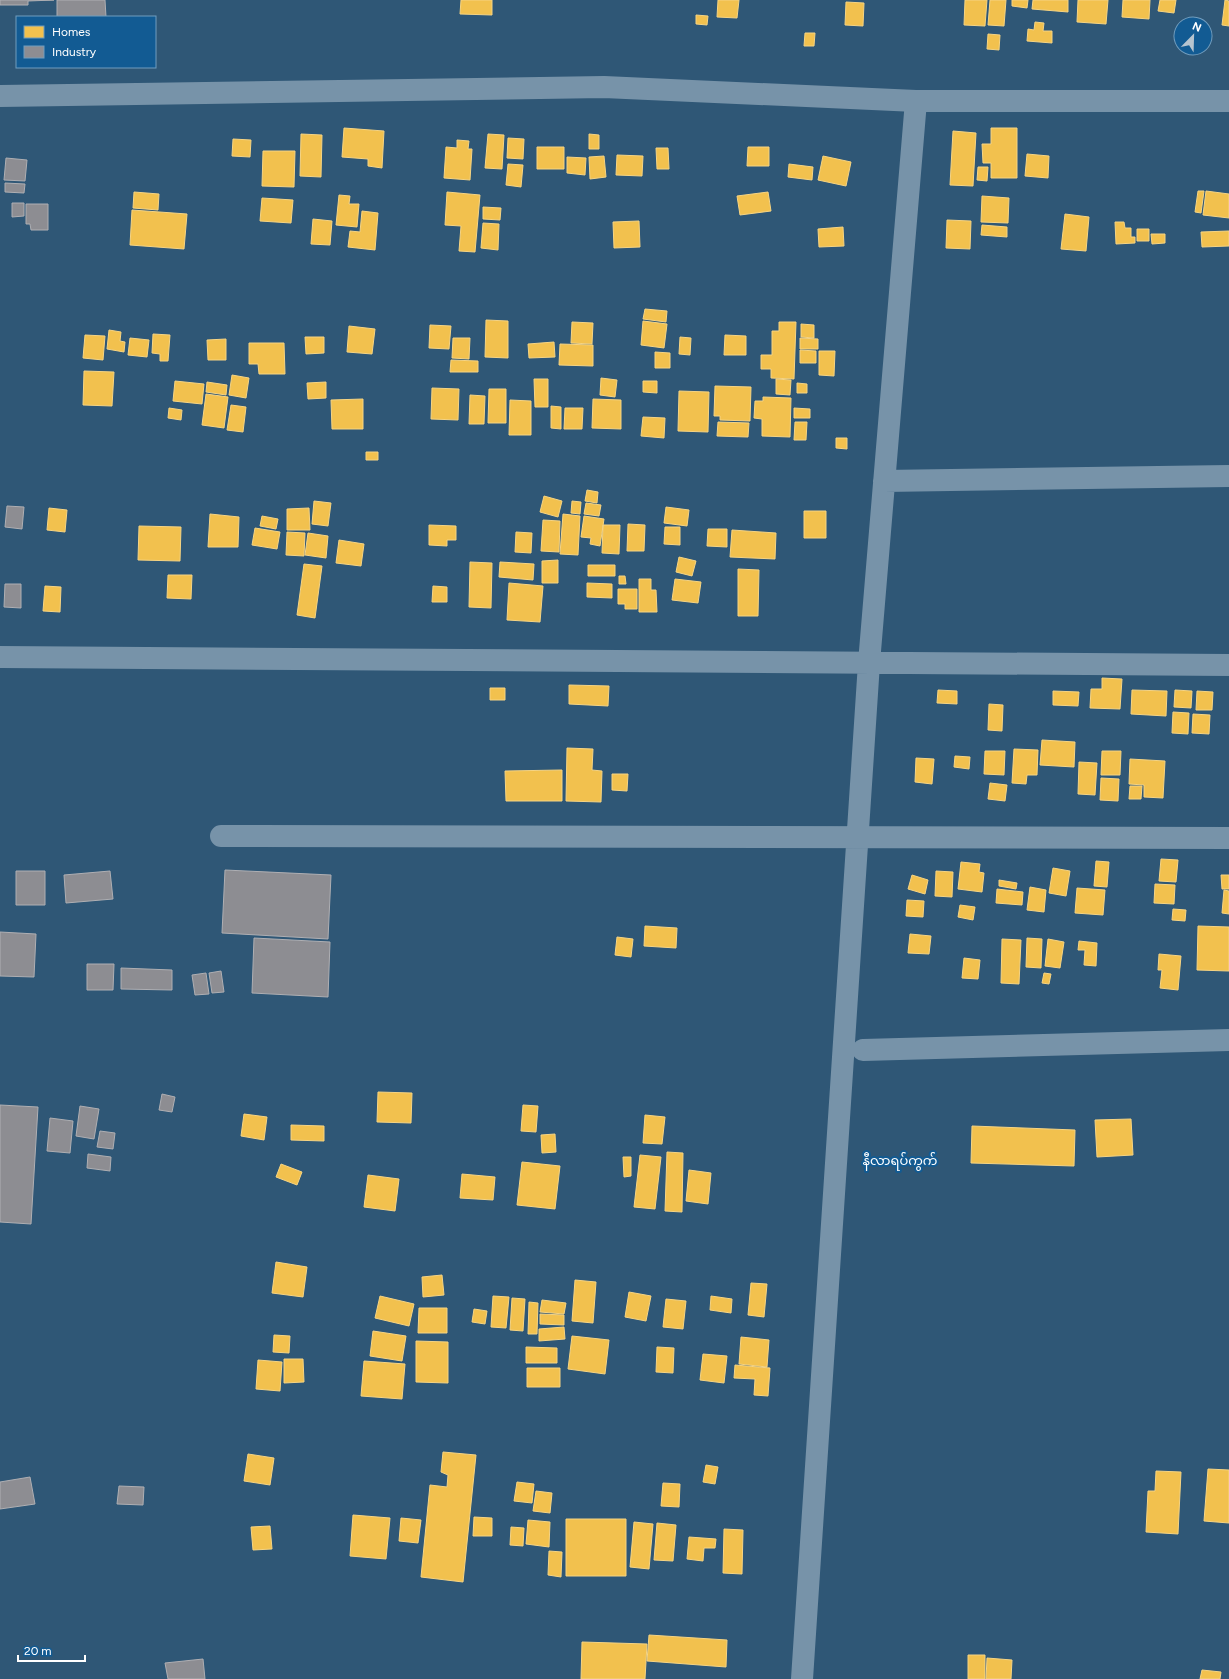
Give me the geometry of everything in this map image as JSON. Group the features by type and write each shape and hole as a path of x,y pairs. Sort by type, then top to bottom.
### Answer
{"street":[{"path":"0,96 604,87 916,102 1229,102"},
{"path":"802,1679 869,663 916,102"},
{"path":"884,481 1229,476"},
{"path":"0,657 1229,665"},
{"path":"221,836 1229,838"},
{"path":"863,1050 1229,1040"}],"building: Homes":[{"path":"461,0 492,0 492,15 460,14"},
{"path":"718,0 739,0 737,18 717,17"},
{"path":"965,0 987,0 985,26 964,25"},
{"path":"990,0 1006,0 1004,26 988,25"},
{"path":"1012,0 1028,0 1027,8 1012,6"},
{"path":"1033,0 1068,0 1068,12 1032,9"},
{"path":"1078,0 1108,0 1106,24 1077,22"},
{"path":"1123,0 1150,0 1149,19 1122,17"},
{"path":"1160,0 1176,0 1174,13 1158,11"},
{"path":"1225,0 1229,1 1229,26 1222,25"},
{"path":"846,2 864,3 863,26 845,25"},
{"path":"696,15 708,16 707,25 696,24"},
{"path":"1035,22 1044,23 1043,31 1052,31 1052,43 1027,41 1028,29 1034,30"},
{"path":"805,33 815,33 814,46 804,46"},
{"path":"988,34 1000,35 999,50 987,49"},
{"path":"344,128 384,131 382,168 368,166 368,159 342,157"},
{"path":"991,128 1017,128 1017,178 991,178 991,163 983,163 982,144 991,144"},
{"path":"953,131 976,133 973,186 950,185"},
{"path":"301,134 322,135 321,177 300,176"},
{"path":"488,134 504,135 502,169 485,168"},
{"path":"589,134 599,135 599,149 589,149"},
{"path":"508,138 524,139 523,159 507,158"},
{"path":"233,139 251,140 250,157 232,156"},
{"path":"457,140 469,141 468,149 472,149 470,180 444,178 446,147 457,148"},
{"path":"537,147 564,147 564,169 537,169"},
{"path":"748,147 769,147 769,166 747,166"},
{"path":"656,148 668,148 669,169 657,169"},
{"path":"263,151 295,151 294,187 262,186"},
{"path":"1027,154 1049,156 1048,178 1025,176"},
{"path":"617,155 643,156 642,176 616,175"},
{"path":"604,156 606,177 590,179 589,157"},
{"path":"823,156 851,162 846,186 818,180"},
{"path":"567,157 586,158 585,175 567,173"},
{"path":"508,164 523,165 521,187 506,185"},
{"path":"789,164 813,167 812,180 788,177"},
{"path":"978,167 988,167 987,181 977,180"},
{"path":"1198,191 1204,191 1201,213 1195,212"},
{"path":"1206,191 1229,194 1229,218 1203,215"},
{"path":"134,192 159,194 158,210 133,208"},
{"path":"447,192 480,195 475,252 459,251 461,226 445,225"},
{"path":"768,192 771,211 740,215 737,196"},
{"path":"339,195 350,196 349,204 359,204 357,227 336,225"},
{"path":"982,196 1009,198 1008,223 981,222"},
{"path":"262,198 293,200 291,223 260,221"},
{"path":"483,207 501,208 500,220 483,219"},
{"path":"132,210 187,214 184,249 130,245"},
{"path":"362,211 378,213 375,250 348,247 350,231 360,232"},
{"path":"1065,214 1089,217 1086,251 1061,249"},
{"path":"313,219 332,221 330,245 311,244"},
{"path":"947,220 971,221 970,249 946,248"},
{"path":"639,221 640,247 614,248 613,222"},
{"path":"1115,222 1124,222 1125,228 1131,228 1131,237 1135,237 1135,243 1116,244"},
{"path":"483,223 499,224 498,250 481,248"},
{"path":"982,225 1007,227 1007,237 981,235"},
{"path":"843,227 844,246 819,247 818,229"},
{"path":"1137,229 1149,229 1149,241 1137,241"},
{"path":"1229,231 1229,246 1202,247 1201,232"},
{"path":"1151,234 1165,234 1165,243 1152,244"},
{"path":"645,309 667,311 666,322 643,319"},
{"path":"486,320 508,321 508,358 485,357"},
{"path":"643,321 667,324 664,348 641,345"},
{"path":"572,322 593,323 592,344 571,343"},
{"path":"779,322 796,322 794,379 771,378 771,369 761,369 761,355 772,355 772,331 779,331"},
{"path":"801,324 814,325 814,338 801,337"},
{"path":"430,325 451,326 449,349 429,348"},
{"path":"349,326 375,329 372,354 347,352"},
{"path":"109,330 121,332 120,341 125,342 124,352 107,349"},
{"path":"153,334 170,335 168,361 160,361 160,354 152,353"},
{"path":"85,335 105,336 103,360 83,358"},
{"path":"725,335 746,336 746,355 724,355"},
{"path":"305,337 324,337 324,353 306,354"},
{"path":"680,337 691,338 690,355 679,354"},
{"path":"130,338 149,340 147,357 128,355"},
{"path":"453,338 470,338 469,359 452,358"},
{"path":"800,338 818,339 818,349 800,349"},
{"path":"226,339 226,360 208,360 207,340"},
{"path":"554,342 555,357 529,358 528,344"},
{"path":"249,343 284,343 285,374 259,374 258,364 249,364"},
{"path":"560,344 593,345 593,366 559,365"},
{"path":"800,350 816,351 816,363 800,363"},
{"path":"819,351 835,351 834,376 819,375"},
{"path":"655,352 670,353 670,368 655,368"},
{"path":"451,360 478,361 478,372 450,372"},
{"path":"84,371 114,372 112,406 83,405"},
{"path":"232,375 249,378 246,398 229,395"},
{"path":"601,378 617,380 615,397 600,395"},
{"path":"534,379 548,379 548,407 535,407"},
{"path":"776,379 791,380 790,395 776,394"},
{"path":"175,381 204,384 202,404 173,401"},
{"path":"643,381 657,381 657,393 643,392"},
{"path":"207,382 227,385 226,395 206,392"},
{"path":"326,382 326,398 308,399 307,383"},
{"path":"797,383 807,384 807,393 797,393"},
{"path":"715,386 751,387 750,421 720,420 720,416 714,416"},
{"path":"432,388 459,389 458,420 431,419"},
{"path":"489,389 506,389 506,423 488,423"},
{"path":"679,391 709,392 708,432 678,431"},
{"path":"206,394 228,397 224,428 202,425"},
{"path":"470,395 485,396 484,424 469,424"},
{"path":"763,397 791,398 790,437 762,436 762,419 754,418 755,401 763,401"},
{"path":"363,399 363,429 332,429 331,400"},
{"path":"593,399 621,400 621,429 592,428"},
{"path":"510,400 531,401 531,435 509,435"},
{"path":"231,405 246,407 243,432 227,430"},
{"path":"551,406 561,407 561,429 551,428"},
{"path":"169,408 182,410 181,420 168,418"},
{"path":"565,408 583,408 582,429 564,429"},
{"path":"794,408 810,409 810,418 794,418"},
{"path":"643,417 665,418 664,438 641,436"},
{"path":"718,422 749,423 748,437 717,436"},
{"path":"795,422 807,422 806,440 794,440"},
{"path":"836,438 847,438 847,449 836,448"},
{"path":"366,452 378,452 378,460 366,460"},
{"path":"587,490 598,492 597,503 585,501"},
{"path":"544,496 562,501 558,517 540,512"},
{"path":"314,501 331,503 328,526 312,524"},
{"path":"572,501 581,502 580,514 571,513"},
{"path":"586,503 601,505 599,516 584,514"},
{"path":"666,507 689,510 687,526 664,523"},
{"path":"49,508 67,510 65,532 47,530"},
{"path":"309,508 310,530 287,530 287,509"},
{"path":"804,511 826,511 826,538 804,538"},
{"path":"210,514 239,517 238,547 208,547"},
{"path":"563,514 580,516 578,555 560,554"},
{"path":"262,516 278,519 276,529 260,526"},
{"path":"584,516 604,519 600,546 590,544 591,538 581,537"},
{"path":"543,520 560,521 559,552 541,551"},
{"path":"628,524 645,525 644,551 627,551"},
{"path":"429,525 456,526 456,540 447,540 447,546 429,545"},
{"path":"603,525 620,525 619,554 602,553"},
{"path":"139,526 181,527 180,561 138,560"},
{"path":"665,527 680,527 680,545 664,544"},
{"path":"255,528 280,532 277,549 252,545"},
{"path":"708,529 727,529 727,547 707,546"},
{"path":"732,530 776,533 775,559 730,557"},
{"path":"287,532 305,533 304,556 286,555"},
{"path":"516,532 532,533 531,553 515,552"},
{"path":"308,533 328,536 326,558 305,555"},
{"path":"339,540 364,544 361,566 336,563"},
{"path":"679,557 696,561 692,576 676,572"},
{"path":"558,560 558,583 542,583 542,561"},
{"path":"470,562 492,563 491,608 469,607"},
{"path":"500,562 534,564 533,580 499,577"},
{"path":"304,564 322,566 315,618 297,615"},
{"path":"588,565 615,565 615,576 588,576"},
{"path":"738,569 759,570 758,616 738,616"},
{"path":"168,575 192,575 191,599 167,598"},
{"path":"619,576 625,576 626,584 619,584"},
{"path":"639,579 651,579 651,590 656,590 657,612 639,612"},
{"path":"675,579 701,582 698,603 672,600"},
{"path":"509,583 543,586 540,622 507,620"},
{"path":"587,583 612,584 612,598 587,597"},
{"path":"45,586 61,587 60,612 43,611"},
{"path":"433,586 447,587 447,602 432,602"},
{"path":"618,589 637,589 637,609 625,609 625,604 618,604"},
{"path":"1102,678 1122,679 1120,709 1090,708 1091,689 1102,689"},
{"path":"569,685 609,686 608,706 569,704"},
{"path":"490,688 505,688 505,700 490,700"},
{"path":"938,690 957,691 957,704 937,703"},
{"path":"1132,690 1167,691 1166,716 1131,714"},
{"path":"1175,690 1192,691 1191,708 1174,707"},
{"path":"1053,691 1079,692 1078,706 1053,705"},
{"path":"1197,691 1213,692 1212,710 1196,710"},
{"path":"989,704 1003,705 1002,731 988,730"},
{"path":"1173,712 1189,713 1188,734 1172,733"},
{"path":"1193,714 1210,715 1209,734 1192,733"},
{"path":"1042,740 1075,742 1074,767 1040,765"},
{"path":"567,748 593,749 592,770 602,771 601,802 566,801"},
{"path":"1014,749 1038,750 1037,775 1027,775 1026,784 1012,783"},
{"path":"985,751 1005,751 1004,775 984,774"},
{"path":"1102,751 1121,751 1120,775 1101,775"},
{"path":"955,756 970,757 969,769 954,767"},
{"path":"916,758 934,759 932,784 915,782"},
{"path":"1130,759 1165,761 1163,798 1144,797 1144,785 1129,784"},
{"path":"1079,762 1097,763 1095,795 1078,794"},
{"path":"562,770 562,801 506,801 505,771"},
{"path":"612,774 628,774 627,791 612,790"},
{"path":"1101,778 1119,779 1118,801 1100,800"},
{"path":"990,783 1007,785 1005,801 988,799"},
{"path":"1130,786 1142,786 1141,799 1129,799"},
{"path":"1161,859 1178,860 1176,882 1159,881"},
{"path":"1096,861 1109,862 1107,887 1094,886"},
{"path":"961,862 980,864 979,872 984,873 982,892 958,889"},
{"path":"1053,868 1070,871 1066,896 1049,893"},
{"path":"936,871 953,872 952,897 935,896"},
{"path":"912,875 928,880 925,894 908,889"},
{"path":"1221,875 1229,875 1229,889 1222,889"},
{"path":"999,880 1017,883 1016,889 999,886"},
{"path":"1155,884 1175,885 1174,904 1154,903"},
{"path":"1030,887 1046,890 1044,912 1027,910"},
{"path":"1077,888 1105,890 1103,915 1075,913"},
{"path":"997,889 1023,892 1022,905 996,903"},
{"path":"1224,890 1229,891 1229,914 1222,913"},
{"path":"907,900 924,901 923,917 906,916"},
{"path":"960,905 975,907 973,920 958,917"},
{"path":"1173,909 1186,910 1185,921 1172,920"},
{"path":"645,926 677,928 676,948 644,946"},
{"path":"1198,926 1229,927 1229,971 1197,970"},
{"path":"910,934 931,936 929,954 908,953"},
{"path":"617,937 633,939 631,957 615,955"},
{"path":"1027,938 1042,939 1041,968 1026,967"},
{"path":"1002,939 1021,940 1019,984 1001,983"},
{"path":"1048,939 1064,942 1060,968 1045,966"},
{"path":"1079,941 1097,943 1096,966 1084,965 1085,950 1078,950"},
{"path":"1159,954 1181,956 1178,990 1160,988 1162,970 1158,970"},
{"path":"964,958 980,960 978,979 962,978"},
{"path":"1044,973 1051,974 1049,984 1042,983"},
{"path":"378,1092 412,1093 411,1123 377,1122"},
{"path":"523,1105 538,1106 536,1132 521,1131"},
{"path":"244,1114 267,1117 264,1140 241,1136"},
{"path":"645,1115 665,1117 662,1144 643,1143"},
{"path":"1131,1119 1133,1155 1097,1157 1095,1120"},
{"path":"291,1125 324,1126 324,1141 291,1140"},
{"path":"972,1126 1075,1130 1074,1166 971,1163"},
{"path":"555,1134 556,1152 542,1153 541,1135"},
{"path":"667,1152 683,1153 682,1212 665,1211"},
{"path":"640,1155 661,1157 655,1209 634,1207"},
{"path":"623,1157 631,1157 631,1176 624,1177"},
{"path":"522,1162 560,1166 555,1209 517,1205"},
{"path":"281,1164 302,1172 297,1185 276,1177"},
{"path":"689,1170 711,1173 708,1204 686,1201"},
{"path":"462,1174 495,1177 493,1200 460,1198"},
{"path":"368,1175 399,1179 395,1211 364,1207"},
{"path":"276,1262 307,1267 303,1297 272,1293"},
{"path":"442,1275 444,1295 423,1297 422,1277"},
{"path":"575,1280 596,1282 593,1323 572,1321"},
{"path":"751,1283 767,1284 764,1317 748,1315"},
{"path":"629,1292 651,1296 646,1321 625,1317"},
{"path":"380,1296 414,1304 409,1326 375,1318"},
{"path":"493,1296 509,1297 506,1328 491,1327"},
{"path":"711,1296 732,1299 731,1313 710,1310"},
{"path":"512,1298 525,1299 523,1331 510,1330"},
{"path":"666,1299 686,1301 683,1329 663,1327"},
{"path":"542,1300 566,1303 564,1314 540,1312"},
{"path":"529,1302 538,1303 537,1334 528,1334"},
{"path":"419,1308 447,1308 447,1333 418,1333"},
{"path":"474,1309 487,1311 485,1324 472,1322"},
{"path":"540,1314 564,1315 564,1325 540,1324"},
{"path":"564,1327 565,1339 539,1341 539,1329"},
{"path":"373,1331 406,1336 402,1361 370,1356"},
{"path":"274,1335 290,1336 289,1353 273,1352"},
{"path":"572,1336 609,1340 605,1374 568,1369"},
{"path":"741,1337 769,1340 767,1367 739,1364"},
{"path":"416,1341 448,1342 448,1383 416,1382"},
{"path":"526,1347 557,1348 557,1363 526,1363"},
{"path":"657,1347 674,1348 673,1373 656,1372"},
{"path":"703,1354 727,1356 724,1383 700,1380"},
{"path":"284,1359 303,1359 304,1382 284,1383"},
{"path":"258,1360 282,1362 280,1391 256,1389"},
{"path":"364,1361 405,1364 402,1399 361,1396"},
{"path":"735,1365 770,1368 768,1396 754,1395 755,1379 734,1378"},
{"path":"527,1368 560,1368 560,1387 527,1387"},
{"path":"443,1452 476,1455 463,1582 421,1577 430,1485 447,1487 448,1475 441,1472"},
{"path":"248,1454 274,1458 270,1485 244,1481"},
{"path":"706,1465 718,1467 715,1484 703,1482"},
{"path":"1208,1469 1229,1470 1229,1523 1204,1521"},
{"path":"1156,1471 1181,1472 1178,1534 1146,1532 1148,1491 1155,1491"},
{"path":"517,1482 534,1484 532,1503 514,1501"},
{"path":"663,1483 680,1484 679,1507 661,1506"},
{"path":"536,1491 552,1493 550,1513 533,1511"},
{"path":"353,1515 390,1518 386,1559 350,1556"},
{"path":"474,1517 492,1518 492,1536 473,1536"},
{"path":"401,1518 421,1520 418,1543 399,1541"},
{"path":"566,1519 626,1519 626,1576 566,1576"},
{"path":"528,1520 550,1522 549,1547 526,1544"},
{"path":"634,1522 653,1524 649,1569 630,1567"},
{"path":"657,1523 676,1525 673,1561 654,1560"},
{"path":"270,1526 272,1549 253,1550 251,1527"},
{"path":"511,1527 524,1528 523,1546 510,1545"},
{"path":"724,1529 743,1530 742,1574 723,1573"},
{"path":"689,1537 716,1539 715,1548 704,1548 703,1561 687,1559"},
{"path":"549,1551 562,1552 561,1577 548,1575"},
{"path":"649,1635 727,1640 726,1667 647,1661"},
{"path":"582,1642 647,1644 645,1679 581,1679"},
{"path":"968,1655 985,1655 985,1679 968,1679"},
{"path":"987,1658 1012,1660 1011,1679 986,1679"},
{"path":"1202,1670 1221,1672 1220,1679 1200,1679"}],"building: Industry":[{"path":"0,0 54,0 28,1 28,5 0,5"},
{"path":"57,0 105,0 106,16 57,16"},
{"path":"6,158 27,160 25,181 4,180"},
{"path":"5,183 25,184 24,193 5,192"},
{"path":"12,203 24,203 24,216 12,217"},
{"path":"26,204 48,204 48,230 31,230 30,224 26,224"},
{"path":"7,506 24,507 22,529 5,527"},
{"path":"5,584 21,584 21,608 4,607"},
{"path":"225,870 331,875 328,939 222,933"},
{"path":"16,871 45,871 45,905 16,905"},
{"path":"110,871 113,899 66,903 64,875"},
{"path":"0,932 36,934 34,977 0,976"},
{"path":"254,938 330,942 328,997 252,993"},
{"path":"87,964 114,964 113,990 87,990"},
{"path":"121,968 172,970 172,990 121,989"},
{"path":"221,971 224,992 212,993 209,973"},
{"path":"206,973 209,994 195,995 192,975"},
{"path":"162,1094 175,1097 172,1112 159,1110"},
{"path":"0,1105 38,1107 31,1224 0,1222"},
{"path":"80,1106 99,1109 94,1139 76,1136"},
{"path":"50,1118 73,1121 70,1153 47,1151"},
{"path":"100,1131 115,1133 113,1149 97,1147"},
{"path":"88,1154 111,1157 110,1171 87,1168"},
{"path":"30,1477 35,1504 0,1509 0,1482"},
{"path":"119,1486 144,1487 143,1505 117,1504"},
{"path":"203,1659 205,1679 168,1679 165,1663"}],"district":[{"name":"နီလာရပ်ကွက်","path":"900,1160"}]}
